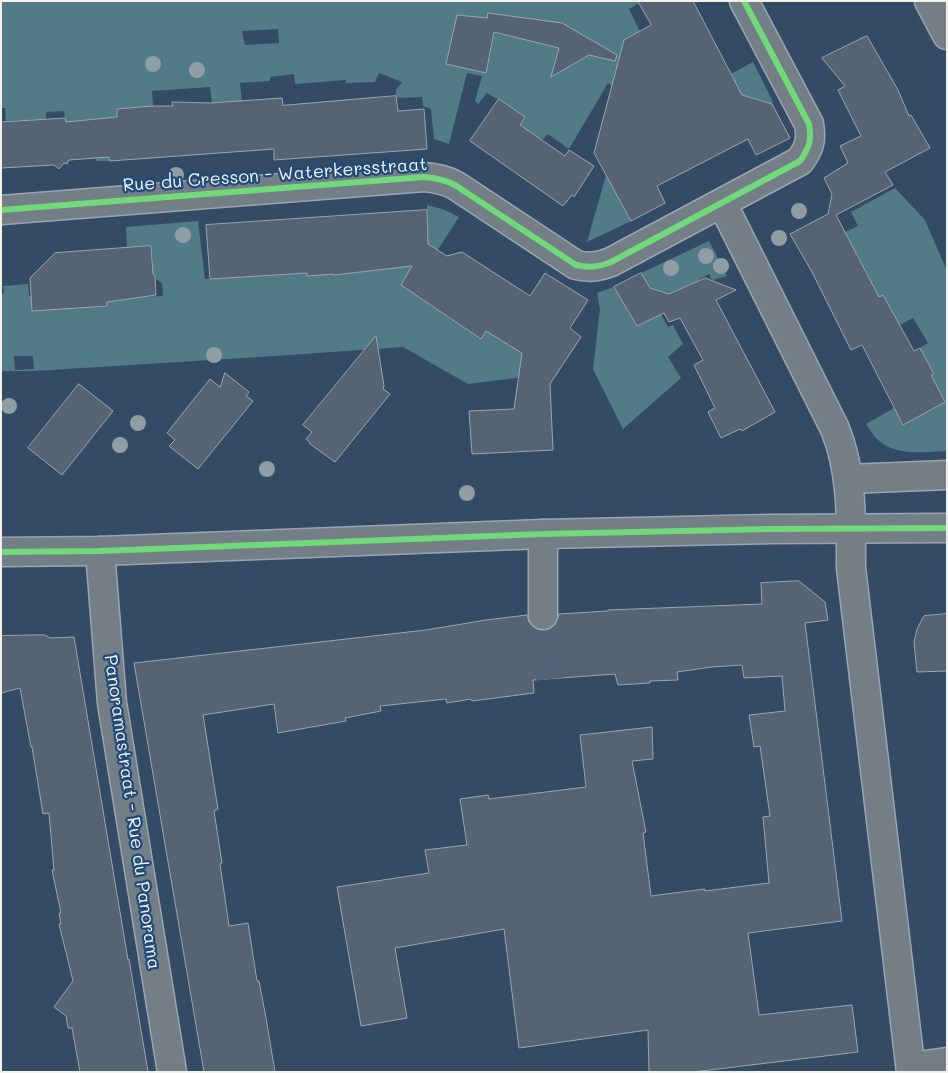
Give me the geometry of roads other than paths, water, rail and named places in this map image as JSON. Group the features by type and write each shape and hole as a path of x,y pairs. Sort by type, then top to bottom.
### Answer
{"street":[{"name":"Rue du Cresson - Waterkersstraat","path":"1,210 424,177 442,179 455,185 576,265 595,267 611,262 800,161 810,144 809,124 744,1"},
{"path":"929,1 947,35"},
{"path":"722,202 835,429 844,456 848,479 851,568 911,1069 947,1062"},
{"path":"848,479 947,475"},
{"path":"1,552 100,551 543,534 771,529 947,528"},
{"path":"543,534 543,615"},
{"name":"Panoramastraat - Rue du Panorama","path":"100,551 112,703 172,1072"}],"tunnel":[{"path":"543,615 550,679"}]}
